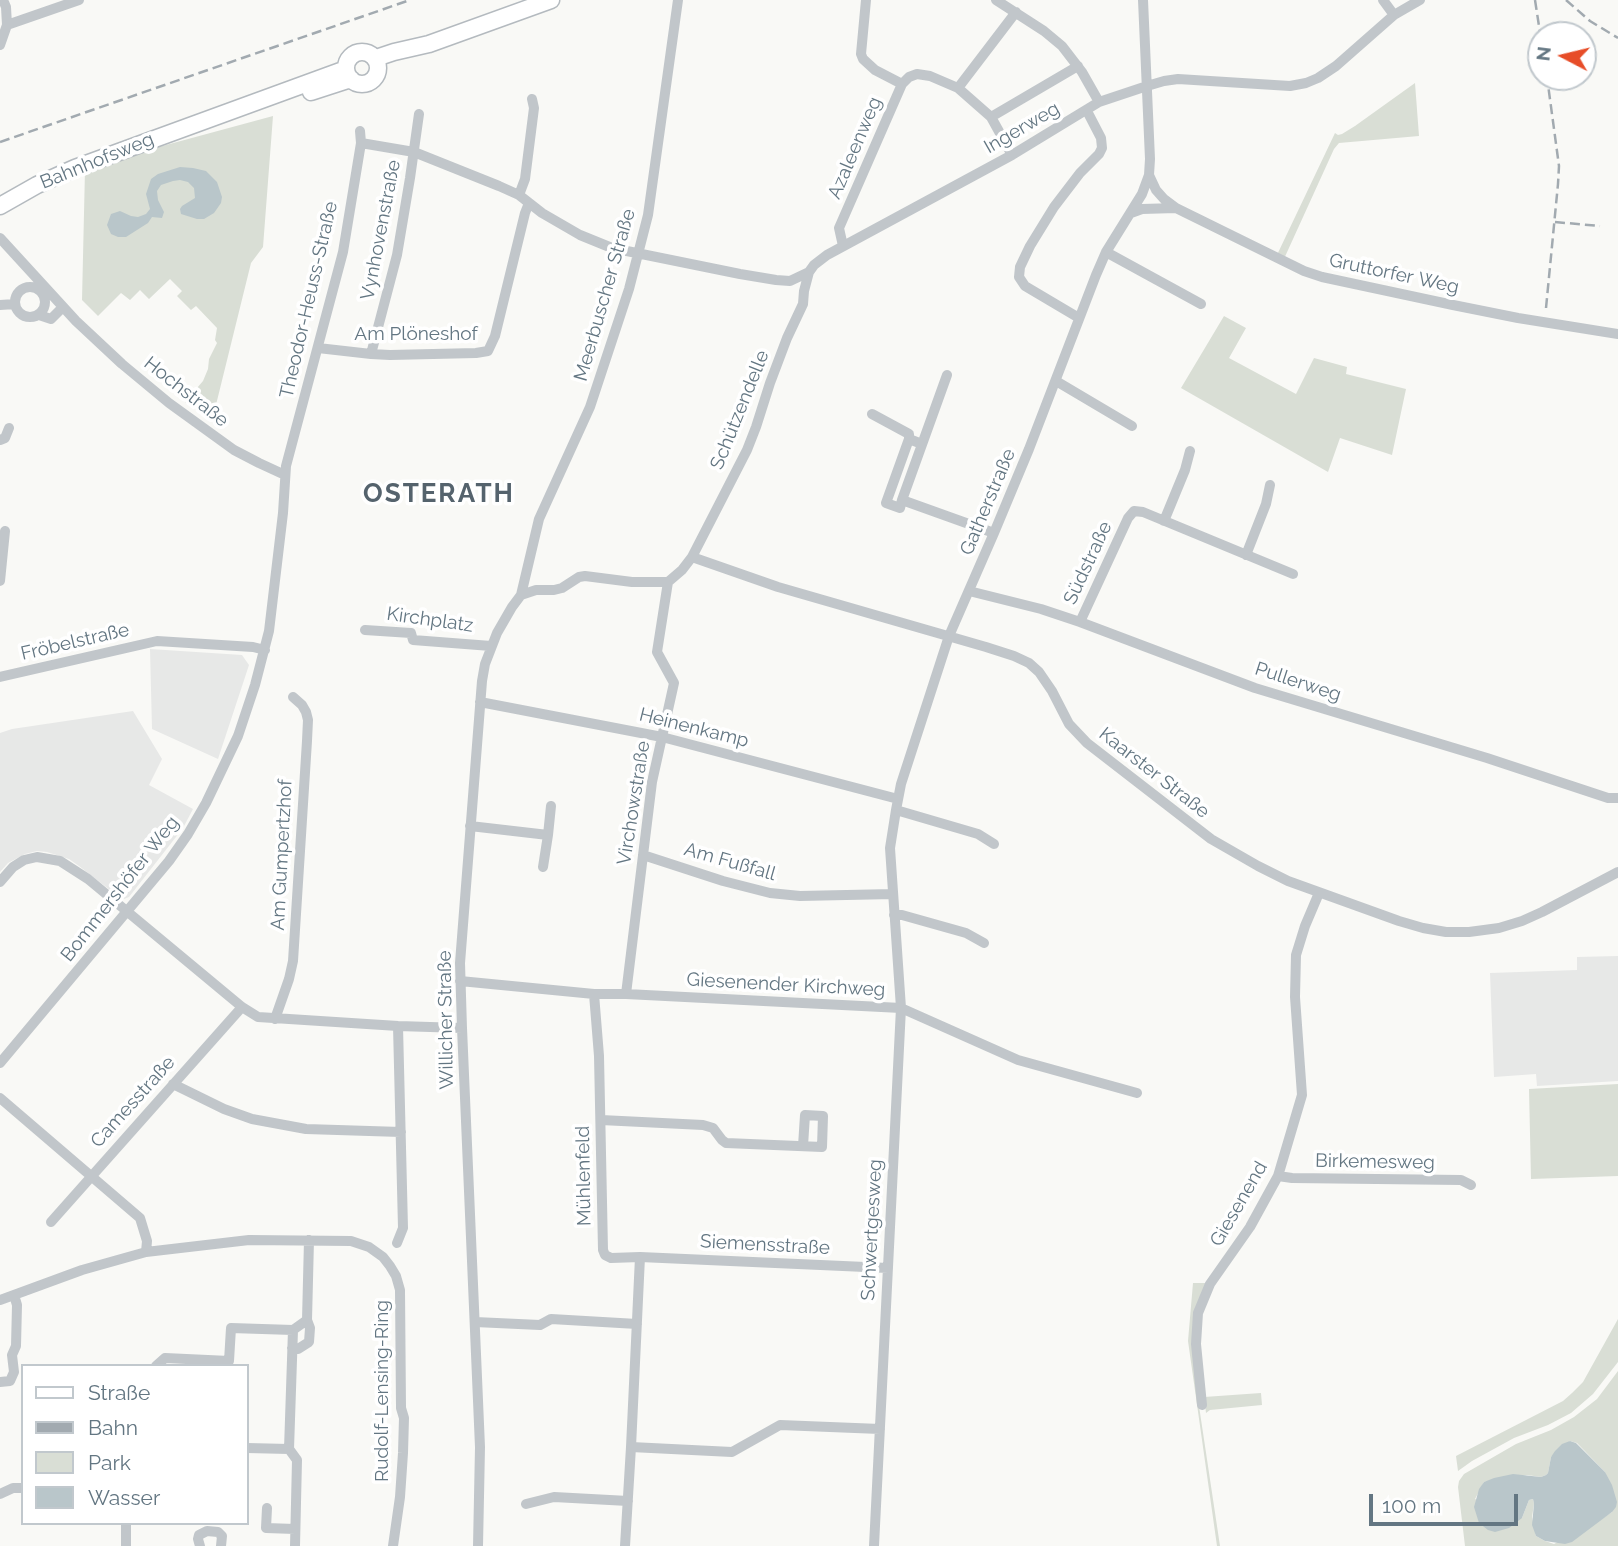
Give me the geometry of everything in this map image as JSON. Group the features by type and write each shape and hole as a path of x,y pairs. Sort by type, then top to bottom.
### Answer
{"main road":[{"path":"377,63 397,61 429,44 551,0"},
{"path":"358,51 366,51 377,63 375,78 366,84 360,84 348,74 347,61 358,51"},
{"name":"Bahnhofsweg","path":"0,205 37,185 114,152 198,124 274,104 348,74"},
{"path":"0,195 37,185"}],"street":[{"path":"0,45 7,25 3,0"},
{"path":"7,25 79,0"},
{"name":"Meerbuscher Straße","path":"544,507 590,407 639,254 655,171 678,0"},
{"name":"Azaleenweg","path":"842,246 839,228 901,84 863,59 866,0"},
{"path":"996,0 1044,30 1062,46 1078,66 1099,102"},
{"name":"Gatherstraße","path":"949,636 995,533 1106,252 1142,194 1149,175 1143,0"},
{"path":"1382,0 1394,15"},
{"name":"Ingerweg","path":"360,137 414,152 499,186 519,195 554,220 597,243 639,254 790,281 809,272 814,265 842,246 1012,155 1099,102 1178,79 1290,86 1306,83 1336,66 1394,15 1420,0"},
{"path":"958,88 1016,12"},
{"path":"991,117 1078,66"},
{"path":"901,84 909,77 921,75 958,88 991,117 1012,155"},
{"path":"519,195 525,179 534,108 531,99"},
{"path":"1079,318 1025,286 1019,277 1020,267 1030,246 1054,207 1102,148 1101,138 1087,111"},
{"name":"Vynhovenstraße","path":"371,355 397,256 419,114"},
{"name":"Theodor-Heuss-Straße","path":"285,475 342,252 360,137"},
{"name":"Gruttorfer Weg","path":"1149,175 1156,190 1176,208 1282,261 1322,277 1508,316 1618,334"},
{"name":"Am Plöneshof","path":"318,348 371,355 488,351 495,337 529,204"},
{"name":"Gruttorfer Weg","path":"1130,214 1142,209 1176,208"},
{"name":"Hochstraße","path":"0,238 76,321 122,364 169,403 234,450 285,475"},
{"path":"1106,252 1201,304"},
{"name":"Schützendelle","path":"668,582 692,557 749,445 769,383 803,304 809,272"},
{"path":"39,315 45,307 45,298 40,290 26,287 22,289 15,304 25,317 39,315 51,319 63,307"},
{"path":"0,305 15,304"},
{"path":"872,414 909,434 886,503 900,508 947,375"},
{"path":"1056,381 1132,426"},
{"path":"0,440 5,438 9,428"},
{"path":"909,439 922,444"},
{"path":"1164,521 1190,451"},
{"name":"Bommershöfer Weg","path":"0,1063 169,861 206,803 230,755 265,650 272,610 285,475"},
{"path":"1245,555 1266,504 1270,485"},
{"path":"902,500 995,533"},
{"name":"Willicher Straße","path":"478,1546 480,1447 460,981 461,946 483,673 491,646 521,595 544,507"},
{"name":"Südstraße","path":"1080,622 1128,518 1134,511 1143,512 1293,575"},
{"path":"0,581 5,531"},
{"name":"Kaarster Straße","path":"692,557 778,587 949,636 1030,663 1052,691 1069,724 1114,765 1211,839 1258,866 1319,893 1423,928 1469,932 1499,928 1522,921 1618,872"},
{"path":"521,595 536,590 554,590 585,576 632,582 668,582"},
{"name":"Virchowstraße","path":"626,994 652,782 674,683 657,652 668,582"},
{"name":"Pullerweg","path":"969,591 1080,622 1255,688 1487,758 1608,799 1618,798"},
{"name":"Kirchplatz","path":"365,630 411,634 413,640 491,646"},
{"name":"Schwertgesweg","path":"874,1546 901,1008 890,848 901,784 949,636"},
{"name":"Fröbelstraße","path":"0,677 157,641 265,650"},
{"name":"Am Gumpertzhof","path":"275,1019 293,961 308,720 302,705 293,697"},
{"name":"Heinenkamp","path":"480,702 662,737 897,804"},
{"path":"897,804 978,834 994,844"},
{"path":"544,867 551,806"},
{"path":"470,826 548,835"},
{"name":"Am Fußfall","path":"643,855 770,893 800,896 893,894"},
{"path":"0,882 13,867 24,860 37,857 60,861 128,911 242,1007 258,1017 462,1028"},
{"name":"Giesenend","path":"1202,1405 1196,1344 1198,1313 1210,1284 1250,1227 1278,1176 1301,1096 1295,997 1296,954 1319,893"},
{"path":"894,915 966,933 984,943"},
{"name":"Giesenender Kirchweg","path":"460,981 594,994 901,1008 1018,1060 1137,1093"},
{"name":"Mühlenfeld","path":"594,994 599,1055 603,1250 611,1258 640,1257"},
{"name":"Camesstraße","path":"51,1222 242,1007"},
{"path":"397,1243 403,1228 398,1026"},
{"path":"173,1084 223,1110 265,1122 306,1129 401,1132"},
{"path":"0,1098 140,1218 147,1241 146,1252"},
{"path":"601,1120 703,1125 713,1128 726,1143 803,1146"},
{"name":"Birkemesweg","path":"1278,1176 1461,1180 1471,1185"},
{"name":"Rudolf-Lensing-Ring","path":"0,1300 82,1270 146,1252 249,1240 351,1241 369,1247 383,1257 396,1276 400,1290 401,1408 404,1434 393,1546"},
{"path":"292,1348 298,1349 309,1342 309,1241"},
{"path":"625,1546 640,1257"},
{"name":"Siemensstraße","path":"640,1257 888,1268"},
{"path":"0,1382 10,1381 18,1373 12,1355 16,1346 17,1305 14,1295"},
{"path":"158,1364 165,1358 229,1361 231,1328 293,1330 307,1320"},
{"path":"475,1322 540,1325 551,1320 636,1324"},
{"path":"293,1330 289,1449 297,1460 295,1546"},
{"path":"631,1447 732,1452 780,1425 880,1429"},
{"path":"248,1448 289,1449"},
{"path":"0,1494 13,1488 21,1488"},
{"path":"526,1504 554,1497 628,1500"},
{"path":"267,1508 266,1528 295,1529"},
{"path":"125,1546 126,1525"},
{"path":"200,1546 199,1535 207,1531 218,1532 222,1536 221,1546"}],"shaded area":[{"path":"150,649 242,655 249,665 218,759 152,729"},
{"path":"133,711 162,759 149,785 193,809 183,828 129,897 119,897 69,859 47,852 25,854 8,863 0,872 0,733"},
{"path":"1618,956 1618,1081 1537,1086 1536,1074 1494,1077 1490,973 1577,970 1577,957"}],"green space":[{"path":"1415,83 1419,136 1339,143 1283,261 1276,257 1335,133 1342,134 1355,126"},
{"path":"273,116 263,247 251,263 212,421 185,402 203,381 217,343 217,328 196,306 191,310 177,296 182,291 170,279 149,299 140,290 130,300 121,293 98,316 82,300 85,170 118,158"},
{"path":"1224,316 1246,328 1229,358 1296,394 1314,358 1347,367 1346,374 1406,389 1392,455 1340,438 1328,472 1181,388"},
{"path":"1618,1084 1618,1176 1531,1179 1529,1089"},
{"path":"1193,1283 1206,1283 1195,1312 1199,1406 1220,1546 1217,1546 1188,1341"},
{"path":"1618,1319 1618,1362 1593,1394 1571,1413 1514,1438 1458,1471 1456,1456 1563,1401 1572,1393 1583,1382"},
{"path":"1618,1371 1618,1546 1465,1546 1458,1487 1464,1474 1516,1444 1551,1430 1597,1399","holes":["1570,1441 1577,1443 1605,1472 1612,1512 1597,1522 1554,1544 1536,1536 1532,1517 1533,1499 1529,1500 1522,1518 1475,1499 1484,1482 1527,1475 1546,1475 1551,1457"]},
{"path":"1261,1393 1262,1405 1210,1410 1206,1413 1204,1397"}],"water":[{"path":"180,167 206,171 217,182 222,197 214,213 204,219 181,214 182,206 195,198 194,188 188,182 173,181 161,185 157,191 164,212 162,218 152,217 148,223 126,237 111,234 107,225 111,214 120,211 138,217 146,214 150,209 146,194 151,179"},
{"path":"1570,1441 1576,1443 1605,1472 1617,1502 1612,1512 1572,1542 1565,1544 1545,1541 1536,1536 1532,1525 1533,1499 1529,1500 1522,1518 1509,1528 1495,1532 1479,1523 1474,1507 1484,1482 1513,1474 1541,1477 1546,1475 1555,1451"}],"railway":[{"path":"0,142 410,0"},
{"path":"1535,0 1538,21"},
{"path":"1566,0 1590,21 1618,38"},
{"path":"1546,308 1559,166 1549,91"},
{"path":"1555,222 1600,226"}],"district":[{"name":"OSTERATH","path":"439,494"}]}
